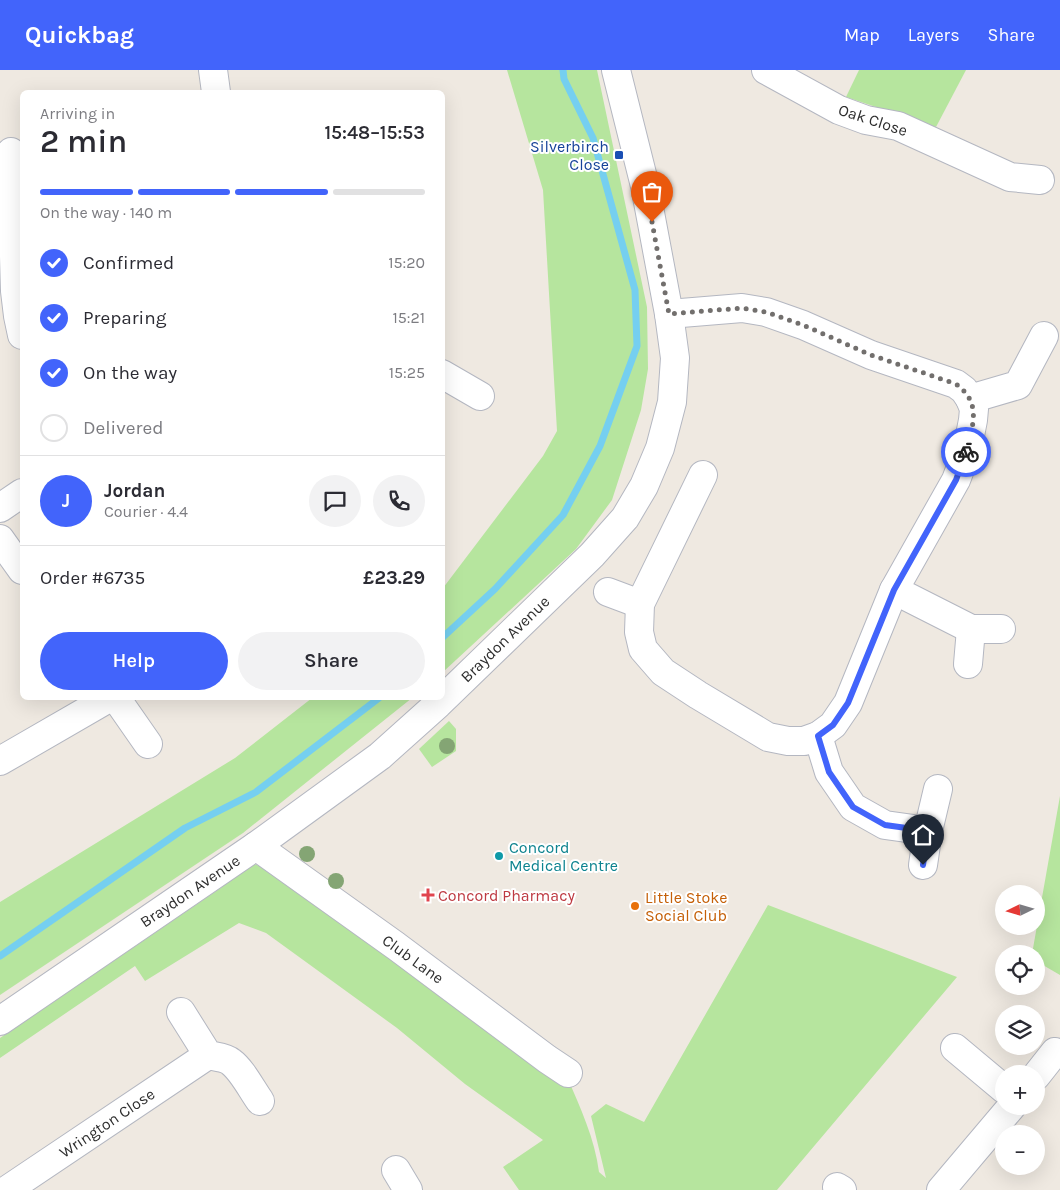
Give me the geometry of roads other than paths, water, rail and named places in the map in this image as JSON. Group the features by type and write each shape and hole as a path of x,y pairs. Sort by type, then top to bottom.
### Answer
{"street":[{"path":"213,70 216,90"},
{"name":"Braydon Avenue","path":"445,697 592,555 625,518 644,486 660,448 672,402 675,358 669,314 645,186 616,70"},
{"name":"Oak Close","path":"766,70 839,110 866,120 898,126 1010,177 1040,180"},
{"path":"11,152 6,188 7,291 20,326"},
{"path":"669,314 742,308 766,312 803,325 871,355 956,384 964,390 974,409 966,451 956,480 894,590 848,703 833,725 818,736 804,741 788,741 768,737 663,672 643,648 639,632 640,604 703,475"},
{"path":"970,399 1018,385 1044,336"},
{"path":"445,376 480,396"},
{"path":"0,508 20,494"},
{"path":"0,540 20,567"},
{"path":"894,590 971,629 1001,629"},
{"path":"608,592 640,604"},
{"path":"968,664 971,629"},
{"path":"0,761 106,700"},
{"path":"117,700 148,744"},
{"name":"Braydon Avenue","path":"0,1021 256,846 387,765 442,700"},
{"path":"818,736 829,772 853,807 885,825 928,831"},
{"path":"923,865 928,831 938,789"},
{"name":"Club Lane","path":"256,846 388,940 568,1073"},
{"path":"181,1012 208,1055 224,1058 232,1062 260,1101"},
{"path":"956,1048 995,1081"},
{"path":"1045,1065 1055,1052"},
{"name":"Wrington Close","path":"7,1190 208,1055"},
{"path":"941,1190 1004,1115"}],"waterway":[{"path":"445,635 495,589 563,515 600,446 637,346 635,290 593,138 564,79 563,70"},
{"path":"0,956 185,828 256,792 376,700"}],"place":[{"name":"Silverbirch Close","path":"619,155"},
{"name":"Concord Medical Centre","path":"499,856"},
{"name":"Concord Pharmacy","path":"428,895"},
{"name":"Little Stoke Social Club","path":"635,906"}]}
